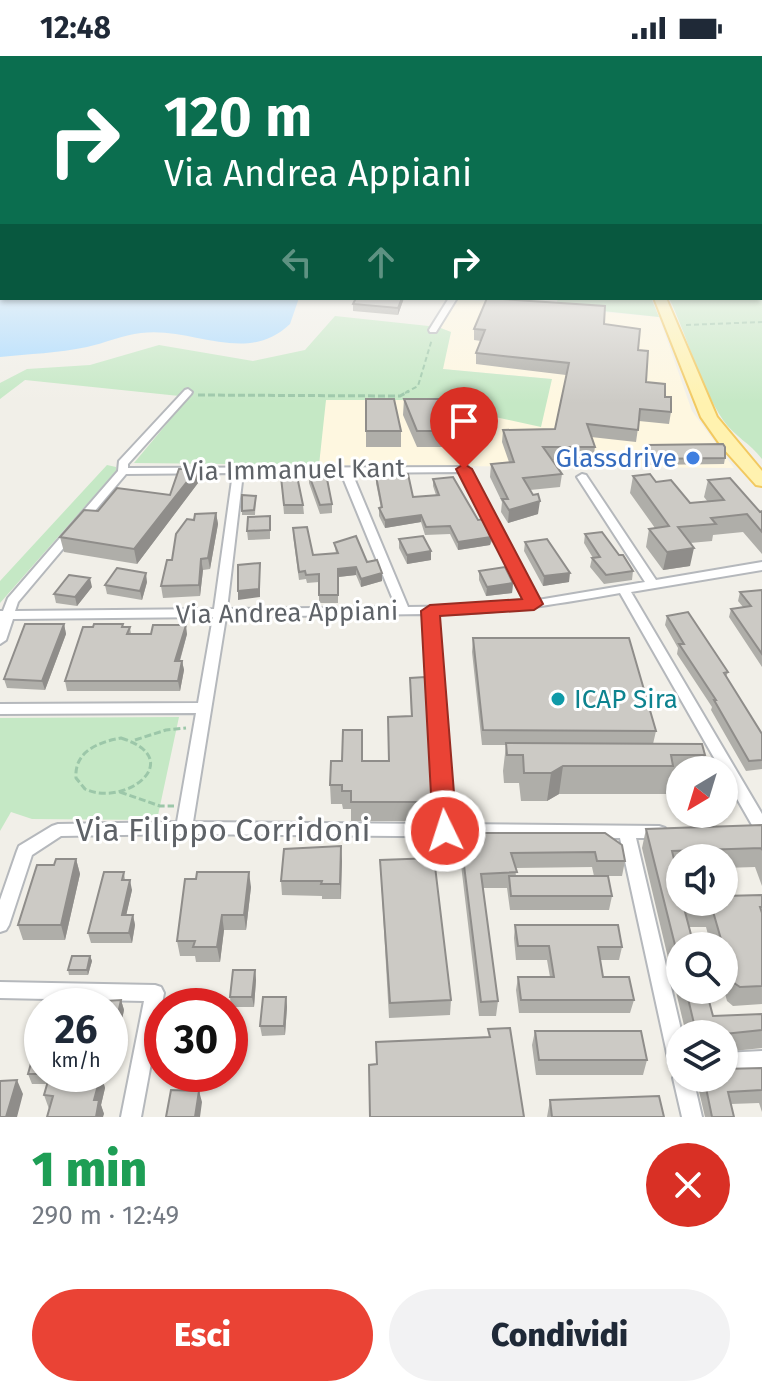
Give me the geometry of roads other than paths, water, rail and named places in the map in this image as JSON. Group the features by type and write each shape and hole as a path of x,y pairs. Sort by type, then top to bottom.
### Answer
{"main road":[{"path":"662,304 709,417 728,444 762,481"}],"street":[{"path":"433,330 450,304"},
{"path":"0,640 5,615 12,601 123,471 123,463 187,394"},
{"path":"345,469 404,612"},
{"name":"Via Immanuel Kant","path":"123,471 464,469 534,604"},
{"path":"184,828 220,614 238,471"},
{"path":"582,477 653,585"},
{"name":"Via Andrea Appiani","path":"5,615 430,611 534,604 762,566"},
{"path":"623,589 757,829"},
{"path":"430,611 445,831"},
{"path":"0,709 204,708"},
{"name":"Via Filippo Corridoni","path":"0,925 25,851 58,830 184,828 672,832"},
{"path":"627,832 670,1020"},
{"path":"0,990 155,993 131,1117"},
{"path":"738,1061 762,1060"},
{"path":"686,1092 692,1117"}],"water":[{"path":"0,304 297,304 290,324 273,336 255,342 218,342 160,332 141,333 76,349 0,357"}],"place":[{"name":"Glassdrive","path":"693,458"},
{"name":"ICAP Sira","path":"558,699"}]}
